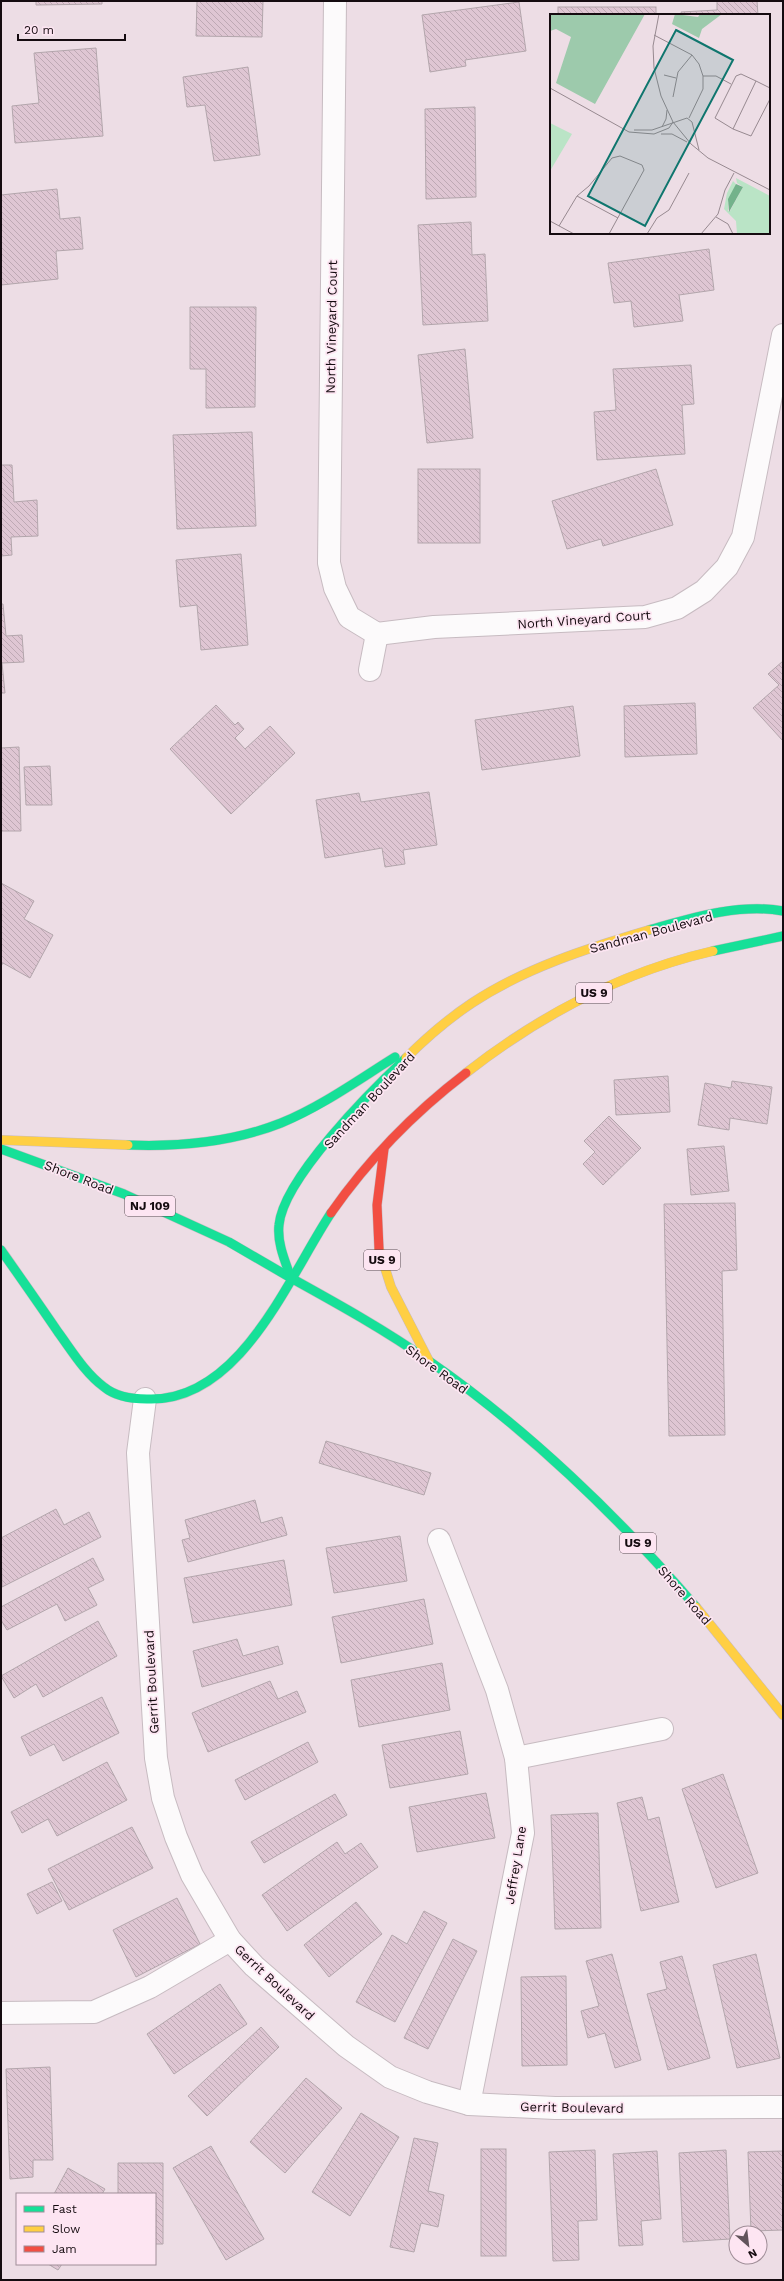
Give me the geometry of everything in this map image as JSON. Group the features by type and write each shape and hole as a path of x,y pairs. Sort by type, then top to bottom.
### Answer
{"main road":[{"name":"Sandman Boulevard","path":"291,1278 280,1243 278,1231 280,1218 298,1181 349,1117 434,1033 472,1004 511,982 562,958 604,943 704,916 770,907 783,910"},
{"name":"US 9","path":"429,1361 391,1286 382,1261 377,1225 378,1192 384,1149 407,1124 474,1065 512,1038 553,1014 597,991 645,971 714,951 783,936"},
{"path":"1,1140 62,1141 109,1146 153,1147 196,1143 238,1136 279,1123 318,1104 434,1033"},
{"name":"Shore Road","path":"1,1149 124,1194 229,1242 429,1361 525,1436 626,1531 692,1602 742,1660 783,1714"},
{"path":"1,1250 78,1359 93,1377 113,1393 145,1400 167,1399 196,1390 218,1377 262,1324 332,1212 384,1149"}],"street":[{"name":"North Vineyard Court","path":"335,1 329,563 335,588 349,617 377,634 434,627 645,617 677,608 704,591 727,567 743,537 783,335"},
{"path":"370,670 377,634"},
{"name":"Gerrit Boulevard","path":"145,1400 138,1453 156,1758 164,1798 176,1837 192,1875 230,1940 254,1966 346,2046 390,2077 427,2092 469,2104 555,2108 783,2107"},
{"name":"Jeffrey Lane","path":"439,1540 497,1690 516,1758 523,1832 469,2104"},
{"path":"516,1758 662,1729"},
{"path":"1,2013 94,2012 150,1987 230,1940"}],"building":[{"path":"36,1 102,1 102,4 36,5"},
{"path":"197,1 263,1 262,37 196,36"},
{"path":"717,1 757,1 758,14 682,14 681,12 717,10"},
{"path":"519,2 526,51 465,60 466,66 430,72 422,15"},
{"path":"558,7 656,7 656,14 558,14"},
{"path":"96,48 103,136 15,143 12,106 39,103 34,53"},
{"path":"248,67 260,155 214,161 205,105 187,107 183,77"},
{"path":"475,107 476,197 426,199 425,109"},
{"path":"57,189 60,219 80,217 83,249 56,251 58,279 1,285 1,195"},
{"path":"471,222 472,255 485,254 488,321 423,325 418,225"},
{"path":"709,249 714,290 679,295 683,321 634,327 631,301 614,303 608,263"},
{"path":"190,307 256,307 255,407 206,408 206,369 190,369"},
{"path":"465,349 473,438 427,443 418,355"},
{"path":"691,365 694,404 682,405 685,454 597,460 594,412 616,410 613,369"},
{"path":"252,432 256,526 177,529 173,435"},
{"path":"1,465 12,465 14,502 37,500 38,536 11,537 12,555 1,556"},
{"path":"418,469 480,469 480,543 418,543"},
{"path":"656,469 673,525 603,546 601,539 567,549 552,501"},
{"path":"241,554 248,645 201,650 197,605 180,607 176,560"},
{"path":"1,604 3,604 6,636 22,635 24,662 2,663 5,693 1,693"},
{"path":"783,661 783,741 753,708 779,685 768,674"},
{"path":"695,703 697,754 625,757 624,706"},
{"path":"216,705 235,725 238,722 244,729 235,738 245,749 270,726 295,753 231,814 170,749"},
{"path":"573,706 580,756 482,770 475,720"},
{"path":"19,747 21,831 1,831 1,748"},
{"path":"50,766 52,805 26,805 24,767"},
{"path":"429,792 437,845 403,850 405,864 385,867 382,848 325,858 316,800 359,793 361,802"},
{"path":"1,883 34,901 24,919 53,935 30,978 3,963 1,966"},
{"path":"668,1076 670,1112 616,1115 614,1080"},
{"path":"732,1081 772,1087 767,1124 730,1118 729,1130 698,1125 705,1083 731,1088"},
{"path":"609,1116 641,1148 603,1185 583,1164 595,1152 584,1141"},
{"path":"724,1146 729,1191 691,1195 687,1149"},
{"path":"735,1203 737,1270 722,1271 725,1435 669,1436 664,1204"},
{"path":"326,1441 431,1473 424,1495 319,1463"},
{"path":"255,1500 261,1523 282,1517 287,1535 188,1562 182,1540 190,1538 185,1520"},
{"path":"56,1509 64,1525 89,1512 101,1537 2,1587 1,1538"},
{"path":"400,1536 407,1581 334,1593 326,1548"},
{"path":"93,1558 104,1580 88,1588 97,1605 65,1621 57,1604 7,1630 1,1620 1,1607"},
{"path":"284,1560 292,1605 193,1623 184,1578"},
{"path":"424,1599 433,1644 341,1663 332,1617"},
{"path":"98,1621 117,1656 43,1697 36,1684 14,1698 1,1676"},
{"path":"237,1639 243,1656 278,1646 283,1664 202,1687 193,1651"},
{"path":"442,1663 450,1710 359,1727 351,1680"},
{"path":"270,1681 278,1699 297,1691 306,1712 208,1752 192,1713"},
{"path":"102,1697 119,1733 63,1761 54,1744 30,1756 21,1737"},
{"path":"460,1731 468,1774 390,1788 382,1745"},
{"path":"308,1742 318,1762 245,1800 235,1780"},
{"path":"107,1762 127,1800 57,1836 48,1819 22,1833 11,1812"},
{"path":"723,1774 758,1873 716,1888 682,1789"},
{"path":"486,1793 495,1838 417,1852 409,1807"},
{"path":"335,1794 347,1815 264,1863 251,1842"},
{"path":"642,1797 648,1820 659,1817 679,1902 641,1911 617,1803"},
{"path":"598,1813 601,1928 555,1929 551,1815"},
{"path":"132,1827 153,1868 69,1910 48,1869"},
{"path":"337,1842 345,1854 361,1843 378,1867 287,1931 262,1895"},
{"path":"52,1882 62,1901 37,1914 27,1894"},
{"path":"177,1898 200,1944 136,1977 113,1930"},
{"path":"356,1902 382,1934 329,1977 304,1945"},
{"path":"424,1911 447,1923 395,2022 356,2002 392,1935 407,1944"},
{"path":"453,1939 477,1951 428,2049 404,2038"},
{"path":"612,1954 641,2060 615,2068 605,2033 588,2038 581,2011 599,2006 586,1961"},
{"path":"756,1954 780,2058 737,2068 713,1965"},
{"path":"682,1956 710,2058 668,2070 647,1994 667,1989 660,1962"},
{"path":"566,1976 567,2065 522,2066 521,1977"},
{"path":"220,1984 247,2024 174,2074 147,2034"},
{"path":"261,2027 279,2047 207,2116 188,2096"},
{"path":"50,2067 53,2160 33,2160 33,2177 10,2179 6,2069"},
{"path":"306,2078 342,2108 285,2173 250,2142"},
{"path":"361,2113 399,2137 350,2216 312,2192"},
{"path":"414,2138 438,2143 428,2191 444,2195 438,2227 421,2223 414,2252 390,2247"},
{"path":"211,2146 264,2239 226,2260 173,2168"},
{"path":"481,2149 506,2149 506,2256 481,2256"},
{"path":"595,2150 597,2220 578,2221 579,2260 553,2261 549,2152"},
{"path":"726,2150 729,2225 728,2225 728,2239 683,2242 679,2153"},
{"path":"657,2151 661,2219 641,2221 643,2245 619,2246 613,2154"},
{"path":"783,2151 783,2230 768,2230 768,2225 751,2225 748,2152"},
{"path":"118,2163 163,2163 163,2244 156,2244 156,2193 118,2193"},
{"path":"68,2168 105,2189 103,2193 55,2193"},
{"path":"50,2265 61,2265 58,2270"}],"traffic: fast":[{"path":"649,930 733,910 766,909 783,911"},
{"path":"713,951 783,936"},
{"path":"128,1145 167,1145 206,1142 244,1135 263,1129 281,1123 311,1109 395,1057"},
{"path":"291,1278 279,1238 279,1225 284,1206 296,1184 331,1137 351,1113 406,1058"},
{"path":"1,1149 124,1194 229,1242 291,1278"},
{"path":"1,1250 74,1354 91,1375 104,1387 114,1393 130,1398 147,1399 180,1395 209,1381 235,1359 258,1332 331,1213"},
{"path":"291,1278 361,1318 429,1361 501,1415 570,1475 603,1507 696,1607"}],"traffic: slow":[{"path":"406,1058 421,1043 463,1009 513,979 580,952 649,930"},
{"path":"466,1073 522,1033 582,998 646,971 713,951"},
{"path":"1,1140 128,1145"},
{"path":"379,1249 391,1287 429,1361"},
{"path":"696,1607 783,1715"}],"traffic: jam":[{"path":"331,1213 345,1193 393,1138 411,1120 466,1073"},
{"path":"379,1249 377,1205 384,1149"}]}
